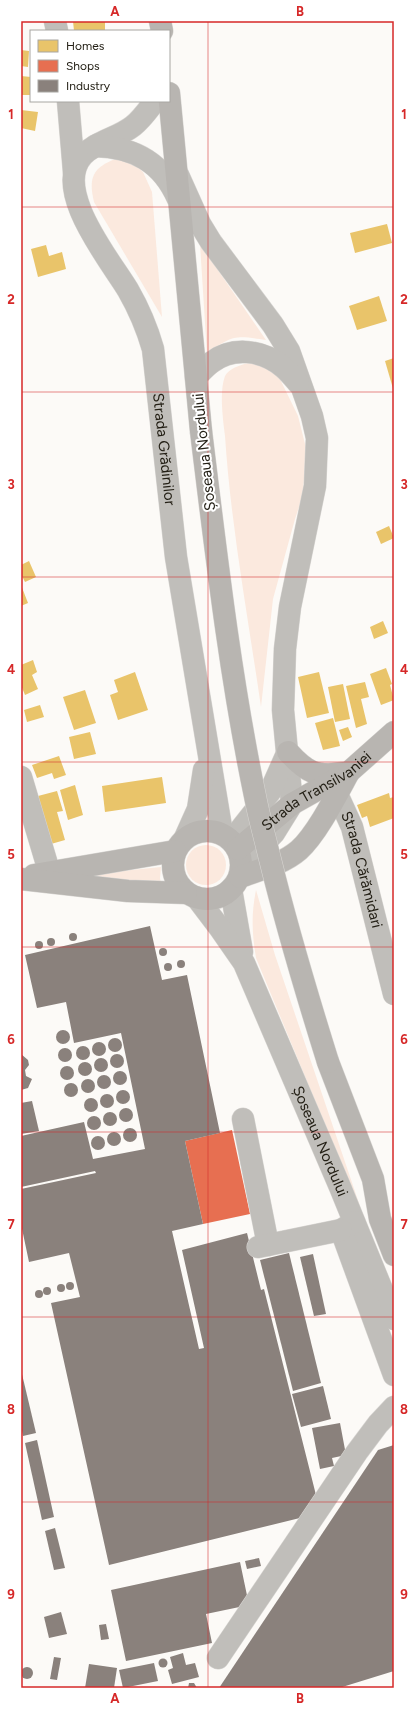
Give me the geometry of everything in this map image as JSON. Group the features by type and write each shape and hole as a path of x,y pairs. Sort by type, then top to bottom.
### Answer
{"main road":[{"name":"Șoseaua Nordului","path":"170,102 201,431 218,575 234,684 255,798 285,918 306,993 328,1062 374,1179 394,1209"},
{"name":"Strada Transilvaniei","path":"234,858 292,804 349,772 394,732"},
{"path":"288,752 299,764 311,772 326,775 349,772"},
{"path":"234,858 281,861 298,851 309,840 349,772"},
{"path":"21,878 180,844 199,831 215,831 234,858"},
{"path":"180,844 172,869 179,886 191,896"},
{"path":"21,878 209,899 221,896 234,858"},
{"name":"Șoseaua Nordului","path":"374,1179 380,1219 394,1255"}],"street":[{"name":"Strada Grădinilor","path":"68,102 75,194 82,216 139,310 147,329 152,349 176,557 206,745"},
{"path":"74,172 83,156 96,146 133,126 153,102"},
{"path":"96,146 111,146 127,150 141,156 154,165 165,176 174,189 180,203"},
{"path":"176,170 200,224 211,242 273,325 289,351 314,423 317,438 315,486 290,607 285,648 283,710 292,804"},
{"path":"196,377 212,361 232,352 254,352 269,357 284,367 302,387"},
{"path":"180,844 198,809 206,745"},
{"name":"Șoseaua Nordului","path":"206,745 234,858 238,936 244,963 348,1226 394,1319"},
{"path":"234,858 270,792 288,752"},
{"path":"21,777 49,871"},
{"name":"Strada Cărămidari","path":"337,794 352,827 394,994"},
{"name":"Șoseaua Nordului","path":"191,896 223,932 244,963"},
{"path":"243,1119 263,1246 348,1226 394,1375"},
{"path":"218,1658 357,1452 378,1424 394,1407"}],"shaded area":[{"path":"118,158 132,162 143,172 152,192 162,317 94,202 92,193 92,179 94,174 103,165"},
{"path":"200,244 266,340 247,337 234,338 222,343 207,354"},
{"path":"248,363 263,366 274,371 281,381 298,416 306,448 303,495 273,599 261,707 231,504 222,406 222,390 225,376 232,369"},
{"path":"206,845 220,851 226,865 220,879 206,885 192,879 186,865 192,851"},
{"path":"161,867 161,884 62,877"},
{"path":"256,890 275,955 366,1224 256,958 253,908"}],"building: Homes":[{"path":"73,21 105,21 105,30 74,30"},
{"path":"21,50 29,51 28,67 21,66"},
{"path":"21,76 30,77 30,95 21,95"},
{"path":"21,110 38,112 35,131 21,128"},
{"path":"387,224 392,243 355,253 350,233"},
{"path":"46,245 49,256 62,252 66,269 38,277 31,249"},
{"path":"379,296 387,321 357,330 349,306"},
{"path":"394,358 394,392 385,361"},
{"path":"389,526 394,538 381,544 376,532"},
{"path":"29,561 36,577 25,582 21,574 21,565"},
{"path":"21,585 28,603 21,606"},
{"path":"383,621 388,633 374,639 370,627"},
{"path":"33,660 37,672 32,675 38,689 25,695 21,685 21,665"},
{"path":"386,668 392,684 390,685 394,700 381,705 370,674"},
{"path":"135,672 148,710 118,720 110,695 118,692 114,680"},
{"path":"319,672 329,713 307,718 298,677"},
{"path":"365,682 369,697 361,699 367,724 356,728 346,686"},
{"path":"343,684 350,719 335,722 328,687"},
{"path":"85,690 96,723 74,730 63,697"},
{"path":"40,705 44,717 27,722 24,710"},
{"path":"333,718 340,746 323,750 315,723"},
{"path":"348,727 352,737 343,741 339,730"},
{"path":"90,732 96,754 74,759 69,737"},
{"path":"59,756 66,775 54,779 52,773 37,778 32,765"},
{"path":"162,777 166,803 105,812 102,786"},
{"path":"75,785 83,815 68,820 60,790"},
{"path":"57,791 63,811 57,812 65,840 51,844 38,796"},
{"path":"389,793 390,798 394,797 394,818 370,827 367,816 362,818 357,805"}],"building: Shops":[{"path":"232,1130 250,1214 203,1224 185,1141"}],"building: Industry":[{"path":"150,926 162,980 187,975 220,1133 185,1141 203,1224 172,1231 199,1349 204,1348 182,1250 247,1233 261,1290 264,1289 317,1499 308,1516 109,1565 51,1303 80,1297 69,1253 29,1262 21,1224 21,1189 96,1173 95,1171 21,1187 21,1136 84,1122 93,1159 145,1149 121,1033 74,1043 66,1002 37,1008 25,955"},
{"path":"71,933 75,933 77,937 75,941 71,941 69,939 69,935"},
{"path":"49,938 53,938 55,942 53,946 49,946 47,944 47,940"},
{"path":"37,941 41,941 43,945 41,949 37,949 35,947 35,943"},
{"path":"161,948 165,948 167,952 165,956 161,956 159,954 159,950"},
{"path":"179,960 183,960 185,964 183,968 179,968 177,966 177,962"},
{"path":"166,963 170,963 172,967 170,971 166,971 164,969 164,965"},
{"path":"60,1030 66,1030 70,1034 70,1040 66,1044 60,1044 56,1040 56,1034"},
{"path":"112,1038 118,1038 122,1042 122,1048 118,1052 112,1052 108,1048 108,1042"},
{"path":"96,1042 102,1042 106,1046 106,1052 102,1056 96,1056 92,1052 92,1046"},
{"path":"80,1046 86,1046 90,1050 90,1056 86,1060 80,1060 76,1056 76,1050"},
{"path":"62,1048 68,1048 72,1052 72,1058 68,1062 62,1062 58,1058 58,1052"},
{"path":"21,1054 28,1060 29,1065 25,1070 26,1076 32,1079 28,1088 21,1090"},
{"path":"114,1054 120,1054 124,1058 124,1064 120,1068 114,1068 110,1064 110,1058"},
{"path":"98,1058 104,1058 108,1062 108,1068 104,1072 98,1072 94,1068 94,1062"},
{"path":"82,1062 88,1062 92,1066 92,1072 88,1076 82,1076 78,1072 78,1066"},
{"path":"64,1066 70,1066 74,1070 74,1076 70,1080 64,1080 60,1076 60,1070"},
{"path":"117,1071 123,1071 127,1075 127,1081 123,1085 117,1085 113,1081 113,1075"},
{"path":"101,1075 107,1075 111,1079 111,1085 107,1089 101,1089 97,1085 97,1079"},
{"path":"85,1079 91,1079 95,1083 95,1089 91,1093 85,1093 81,1089 81,1083"},
{"path":"68,1083 74,1083 78,1087 78,1093 74,1097 68,1097 64,1093 64,1087"},
{"path":"120,1090 126,1090 130,1094 130,1100 126,1104 120,1104 116,1100 116,1094"},
{"path":"104,1094 110,1094 114,1098 114,1104 110,1108 104,1108 100,1104 100,1098"},
{"path":"88,1098 94,1098 98,1102 98,1108 94,1112 88,1112 84,1108 84,1102"},
{"path":"32,1101 39,1131 21,1134 21,1103"},
{"path":"123,1108 129,1108 133,1112 133,1118 129,1122 123,1122 119,1118 119,1112"},
{"path":"107,1112 113,1112 117,1116 117,1122 113,1126 107,1126 103,1122 103,1116"},
{"path":"91,1116 97,1116 101,1120 101,1126 97,1130 91,1130 87,1126 87,1120"},
{"path":"127,1128 133,1128 137,1132 137,1138 133,1142 127,1142 123,1138 123,1132"},
{"path":"111,1132 117,1132 121,1136 121,1142 117,1146 111,1146 107,1142 107,1136"},
{"path":"95,1136 101,1136 105,1140 105,1146 101,1150 95,1150 91,1146 91,1140"},
{"path":"289,1253 321,1383 293,1391 260,1260"},
{"path":"313,1254 326,1314 314,1316 300,1257"},
{"path":"68,1282 72,1282 74,1286 72,1290 68,1290 66,1288 66,1284"},
{"path":"59,1284 63,1284 65,1288 63,1292 59,1292 57,1290 57,1286"},
{"path":"45,1287 49,1287 51,1291 49,1295 45,1295 43,1293 43,1289"},
{"path":"37,1290 41,1290 43,1294 41,1298 37,1298 35,1296 35,1292"},
{"path":"21,1370 36,1433 23,1436 21,1425"},
{"path":"323,1386 331,1419 301,1427 292,1394"},
{"path":"340,1423 346,1455 332,1458 334,1466 320,1469 312,1428"},
{"path":"37,1440 54,1517 42,1520 25,1443"},
{"path":"394,1445 394,1671 339,1688 219,1688 378,1450"},
{"path":"55,1528 65,1568 54,1570 45,1531"},
{"path":"259,1558 261,1566 247,1569 245,1561"},
{"path":"240,1562 249,1605 206,1614 212,1643 126,1661 111,1590"},
{"path":"61,1612 67,1634 49,1638 44,1617"},
{"path":"106,1624 109,1639 101,1640 99,1625"},
{"path":"183,1653 186,1665 195,1663 199,1677 172,1684 168,1670 173,1668 170,1657"},
{"path":"54,1657 61,1658 57,1680 50,1679"},
{"path":"163,1658 168,1663 163,1668 158,1663"},
{"path":"154,1663 158,1681 123,1688 119,1670"},
{"path":"89,1664 117,1668 114,1688 85,1688"},
{"path":"25,1667 29,1667 33,1673 29,1679 25,1679 21,1675 21,1671"},
{"path":"189,1683 194,1683 197,1688 188,1688"}]}
